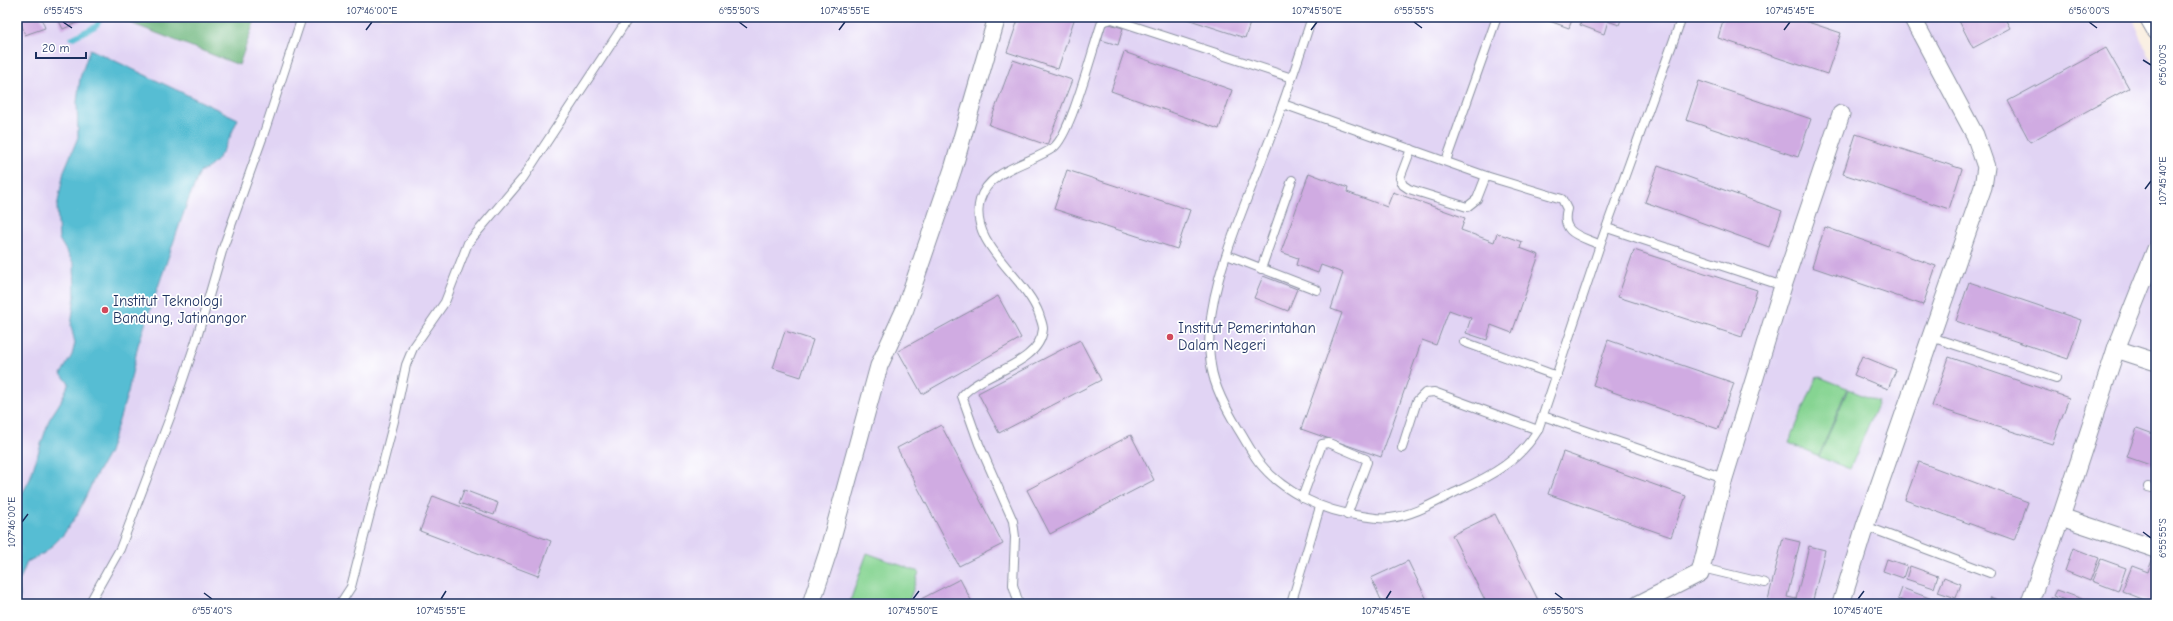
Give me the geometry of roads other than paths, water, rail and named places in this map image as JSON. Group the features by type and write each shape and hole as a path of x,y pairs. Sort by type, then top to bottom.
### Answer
{"street":[{"path":"811,604 828,552 879,366 905,309 953,169 996,17"},
{"path":"1841,604 1865,526 1983,187 1986,167 1975,136 1912,17"},
{"path":"2148,17 2156,31"},
{"path":"1639,604 1700,573 1724,478 1783,286 1841,114"},
{"path":"2029,604 2061,517 2116,349 2156,249"},
{"path":"2116,349 2156,362"},
{"path":"2061,517 2156,549"}],"lane":[{"path":"89,604 120,549 172,412 196,341 223,248 263,136 302,17"},
{"path":"340,604 351,587 394,421 406,365 413,348 446,302 468,243 523,178 629,17"},
{"path":"1312,17 1283,104 1227,255 1209,324 1211,365 1224,406 1259,463 1302,498 1320,507 1347,514 1388,519 1414,512 1482,480 1512,461 1529,445 1538,430 1600,245 1682,17"},
{"path":"1446,161 1497,17"},
{"path":"1019,604 1013,585 1015,537 1014,521 978,444 962,396 970,388 1019,362 1038,343 1043,328 1035,304 1010,270 992,249 982,232 979,222 980,200 988,185 996,178 1053,148 1061,139 1070,118 1102,22 1107,19 1112,19 1292,78"},
{"path":"1283,104 1411,148 1486,176 1562,199 1568,209 1564,220 1567,227 1572,232 1600,245"},
{"path":"1411,148 1400,178 1403,185 1409,189 1467,207 1477,199 1486,176"},
{"path":"1261,268 1292,180"},
{"path":"1607,228 1783,286"},
{"path":"1227,255 1317,290"},
{"path":"1931,336 2056,378"},
{"path":"1464,342 1557,376"},
{"path":"1402,448 1417,401 1425,393 1434,392 1538,430"},
{"path":"1543,416 1724,478"},
{"path":"1302,498 1322,444 1329,443 1366,458 1367,462 1347,514"},
{"path":"1291,604 1320,507"},
{"path":"1865,526 1990,573"},
{"path":"1702,568 1765,583"}],"water":[{"path":"90,49 238,119 224,150 219,157 214,163 200,172 187,203 138,345 128,392 109,452 77,515 63,535 46,552 27,562 19,582 20,597 17,604 17,503 29,481 49,420 61,401 69,383 61,374 72,355 75,343 71,326 75,296 74,264 59,239 57,207 64,171 78,137 77,102 80,78"}],"waterway":[{"path":"72,38 96,26 102,17"}],"place":[{"name":"Institut Teknologi Bandung, Jatinangor","path":"105,310"},
{"name":"Institut Pemerintahan Dalam Negeri","path":"1170,337"}]}
